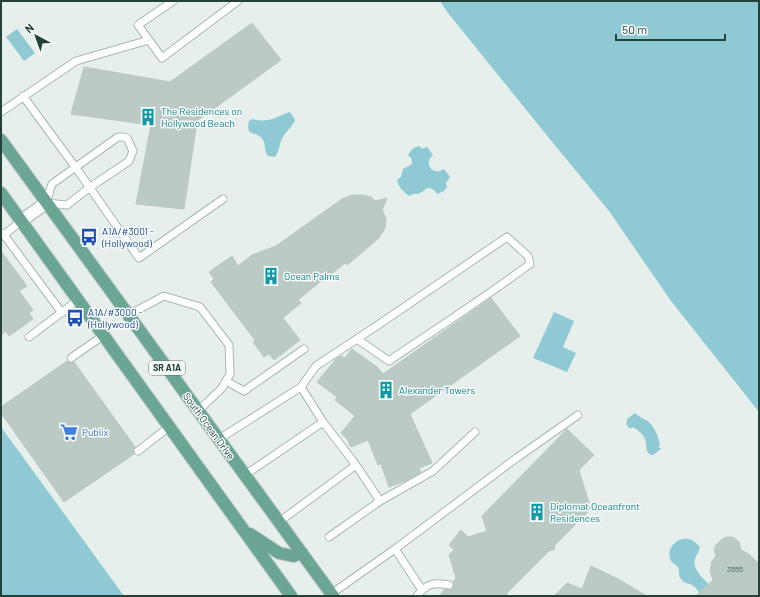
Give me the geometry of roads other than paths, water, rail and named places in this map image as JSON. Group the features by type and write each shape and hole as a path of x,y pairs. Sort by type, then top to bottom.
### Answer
{"main road":[{"name":"South Ocean Drive","path":"1,140 332,595"},
{"name":"SR A1A","path":"1,193 290,596"},
{"path":"243,530 279,553 293,556 302,553"}],"street":[{"path":"21,220 46,203"}],"lane":[{"path":"173,1 138,25 162,58 238,1"},
{"path":"1,112 76,61 149,40"},
{"path":"23,96 139,258 223,199"},
{"path":"118,137 127,138 133,151 129,160 89,188 67,205 46,203 52,184 118,137"},
{"path":"21,220 3,234 62,312"},
{"path":"219,439 301,387 316,366 507,237 528,256 530,264 504,284 389,361 357,339"},
{"path":"128,315 164,296 200,307 229,345 230,374 222,388 198,411"},
{"path":"29,337 78,300"},
{"path":"71,358 104,335"},
{"path":"226,381 244,391 304,349"},
{"path":"301,387 323,422 356,465 380,501"},
{"path":"332,595 518,457 578,415"},
{"path":"245,475 323,422"},
{"path":"138,451 169,427"},
{"path":"329,537 380,501 433,470 475,432"},
{"path":"279,522 356,465"},
{"path":"395,548 419,593 429,585 437,583 449,585"}],"water":[{"path":"440,1 759,1 759,412 671,301 609,211 448,13"},
{"path":"17,29 35,53 24,61 6,37"},
{"path":"289,112 295,121 282,138 275,157 268,156 263,140 250,132 248,127 249,121 252,119 267,120"},
{"path":"419,146 421,148 427,147 433,155 429,162 430,168 436,171 444,169 450,177 446,183 447,187 444,191 437,194 433,189 427,188 421,193 409,196 399,185 397,180 401,177 403,169 412,164 411,158 408,156 409,154 412,150"},
{"path":"554,312 574,321 563,347 576,353 567,372 533,358"},
{"path":"635,413 649,422 657,434 660,445 658,446 661,449 653,455 648,453 646,442 642,434 633,427 630,429 626,424 627,419"},
{"path":"1,427 124,596 1,596"},
{"path":"682,539 692,540 700,547 694,563 695,568 715,590 703,596 693,586 682,580 678,567 671,561 669,554 671,547"}],"place":[{"name":"The Residences on Hollywood Beach","path":"148,117"},
{"name":"A1A/#3001 - (Hollywood)","path":"89,237"},
{"name":"Ocean Palms","path":"271,276"},
{"name":"A1A/#3000 - (Hollywood)","path":"75,318"},
{"name":"Alexander Towers","path":"386,390"},
{"name":"Publix","path":"69,432"},
{"name":"Diplomat Oceanfront Residences","path":"537,512"}]}
